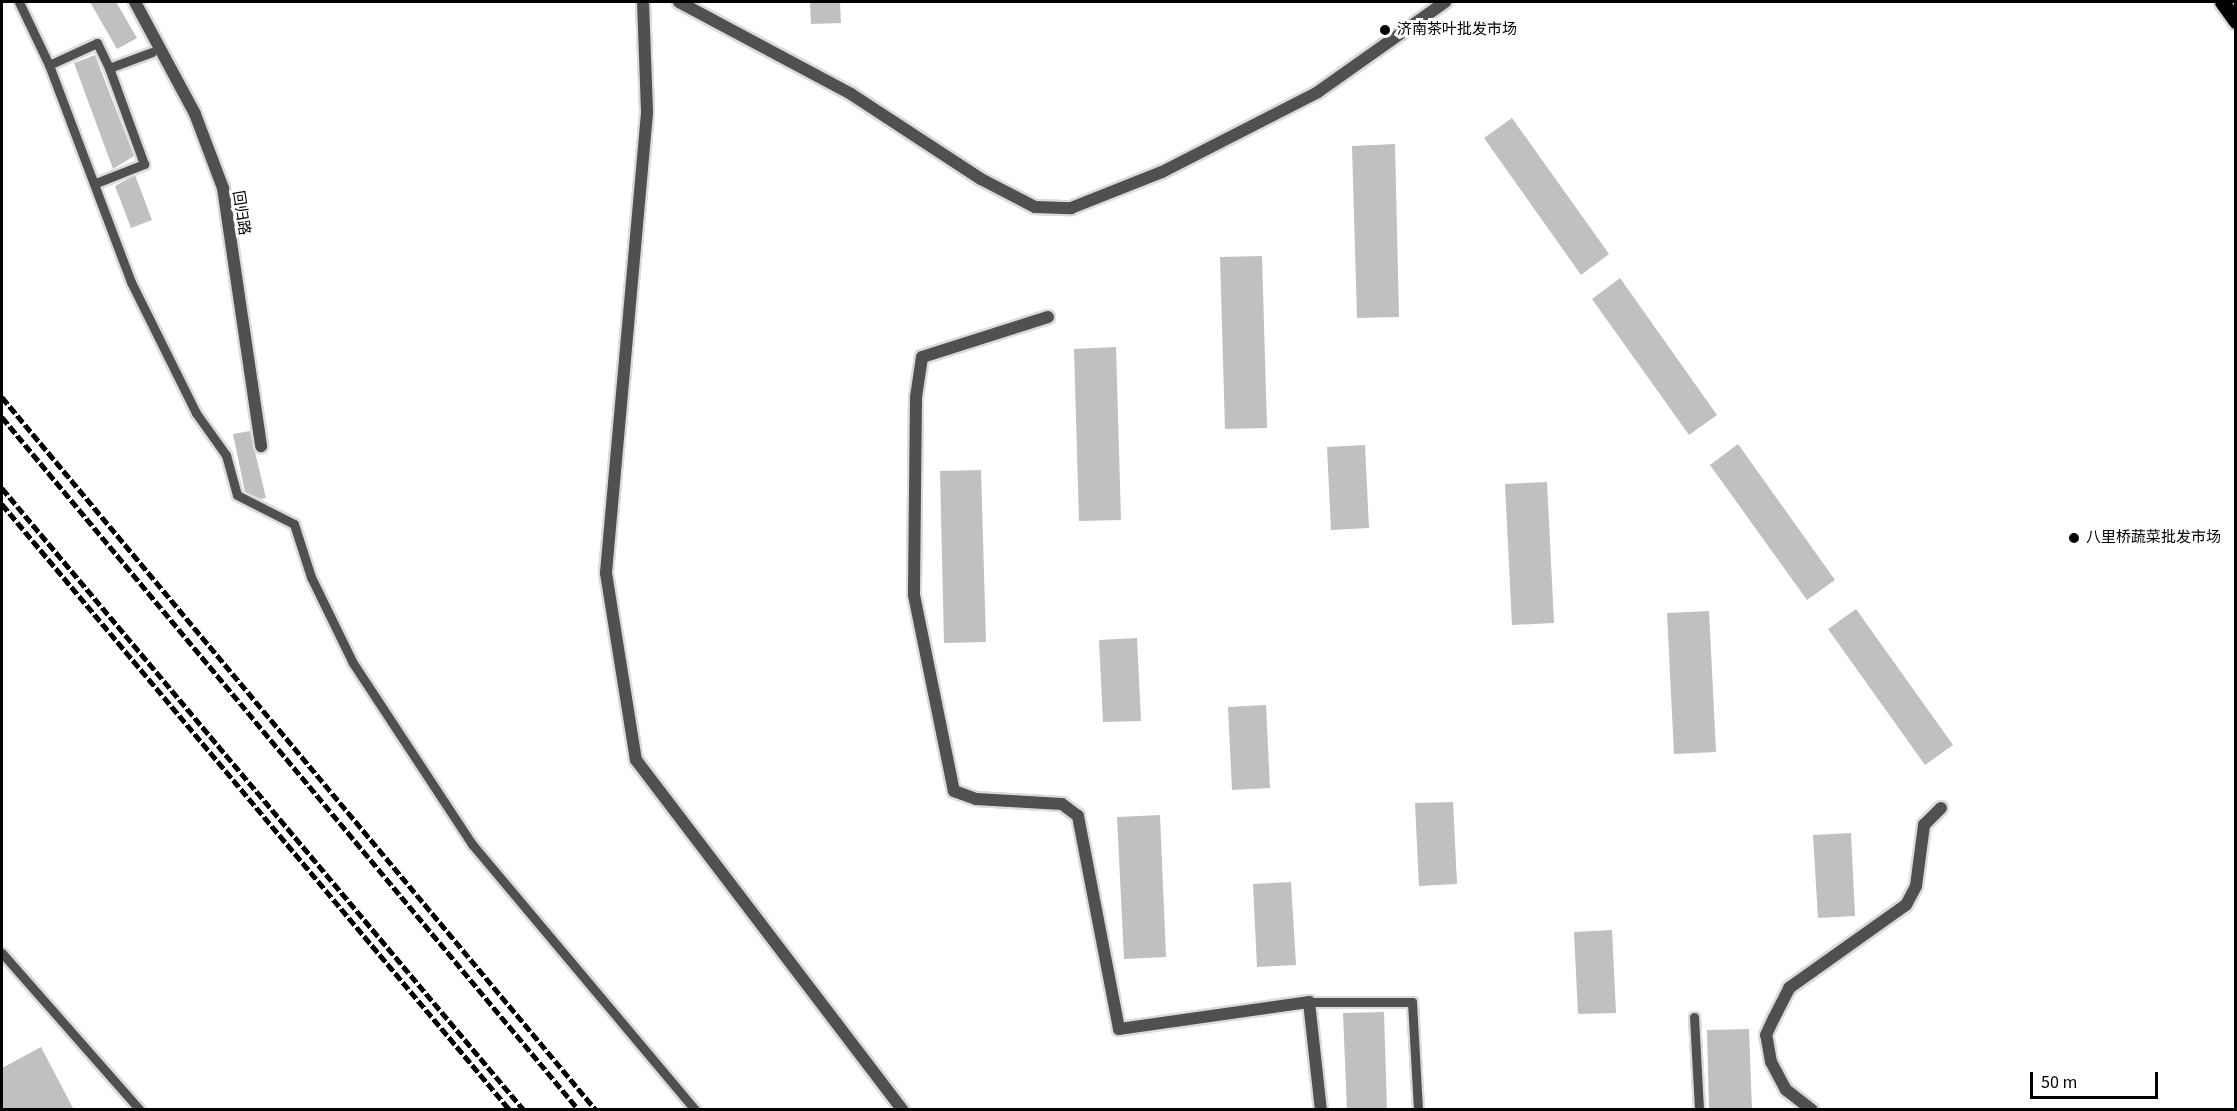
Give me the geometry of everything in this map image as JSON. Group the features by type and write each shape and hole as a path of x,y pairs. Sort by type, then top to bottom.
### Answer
{"main road":[{"path":"2222,2 2235,21"}],"street":[{"name":"回归路","path":"135,2 195,114 223,188 261,446"},
{"path":"643,2 647,113 606,573 636,760 903,1110"},
{"path":"679,2 851,94 1008,193 1035,207 1071,208 1162,172 1318,92 1446,2"},
{"path":"1048,317 922,357 916,397 914,595 954,791 976,799 1062,804 1078,816 1119,1029 1309,1002 1321,1110"},
{"path":"1812,1110 1786,1090 1771,1062 1766,1035 1790,988 1906,904 1916,886 1924,825 1941,808"}],"lane":[{"path":"19,2 49,65 96,183 131,282 196,413 226,455 237,495 294,524 311,577 353,663 472,844 695,1110"},
{"path":"49,65 97,43 109,68 144,164 96,183"},
{"path":"109,68 152,52"},
{"path":"2,953 140,1110"},
{"path":"1309,1002 1412,1002 1418,1110"},
{"path":"1694,1017 1699,1110"}],"building":[{"path":"90,2 116,2 137,38 117,49"},
{"path":"810,2 840,2 841,23 811,24"},
{"path":"95,55 134,156 113,169 74,63"},
{"path":"1512,118 1609,254 1581,275 1484,138"},
{"path":"1395,144 1399,317 1357,318 1352,146"},
{"path":"135,175 152,220 131,228 115,186"},
{"path":"1262,256 1267,428 1225,429 1220,257"},
{"path":"1620,278 1717,415 1689,435 1592,299"},
{"path":"1116,347 1121,520 1079,521 1074,349"},
{"path":"250,431 266,498 261,499 245,492 233,434"},
{"path":"1738,444 1835,580 1807,600 1710,465"},
{"path":"1365,445 1369,528 1331,530 1327,447"},
{"path":"981,470 986,642 944,643 940,471"},
{"path":"1547,482 1554,623 1512,625 1505,484"},
{"path":"1856,609 1953,745 1925,765 1828,629"},
{"path":"1709,611 1716,752 1674,754 1667,613"},
{"path":"1137,638 1141,721 1103,722 1099,640"},
{"path":"1266,705 1270,788 1232,790 1228,707"},
{"path":"1453,802 1457,884 1419,886 1415,803"},
{"path":"1160,815 1166,957 1124,959 1117,817"},
{"path":"1851,833 1855,916 1818,918 1813,835"},
{"path":"1291,882 1296,965 1257,967 1253,884"},
{"path":"1612,930 1616,1013 1578,1014 1574,932"},
{"path":"1384,1012 1387,1110 1347,1110 1343,1013"},
{"path":"1749,1029 1752,1110 1709,1110 1707,1030"},
{"path":"41,1047 74,1110 2,1110 2,1068"}],"railway":[{"path":"2,397 596,1110"},
{"path":"2,417 579,1110"},
{"path":"2,488 524,1110"},
{"path":"2,504 510,1110"}],"place":[{"name":"济南茶叶批发市场","path":"1385,30"},
{"name":"八里桥蔬菜批发市场","path":"2074,538"}]}
